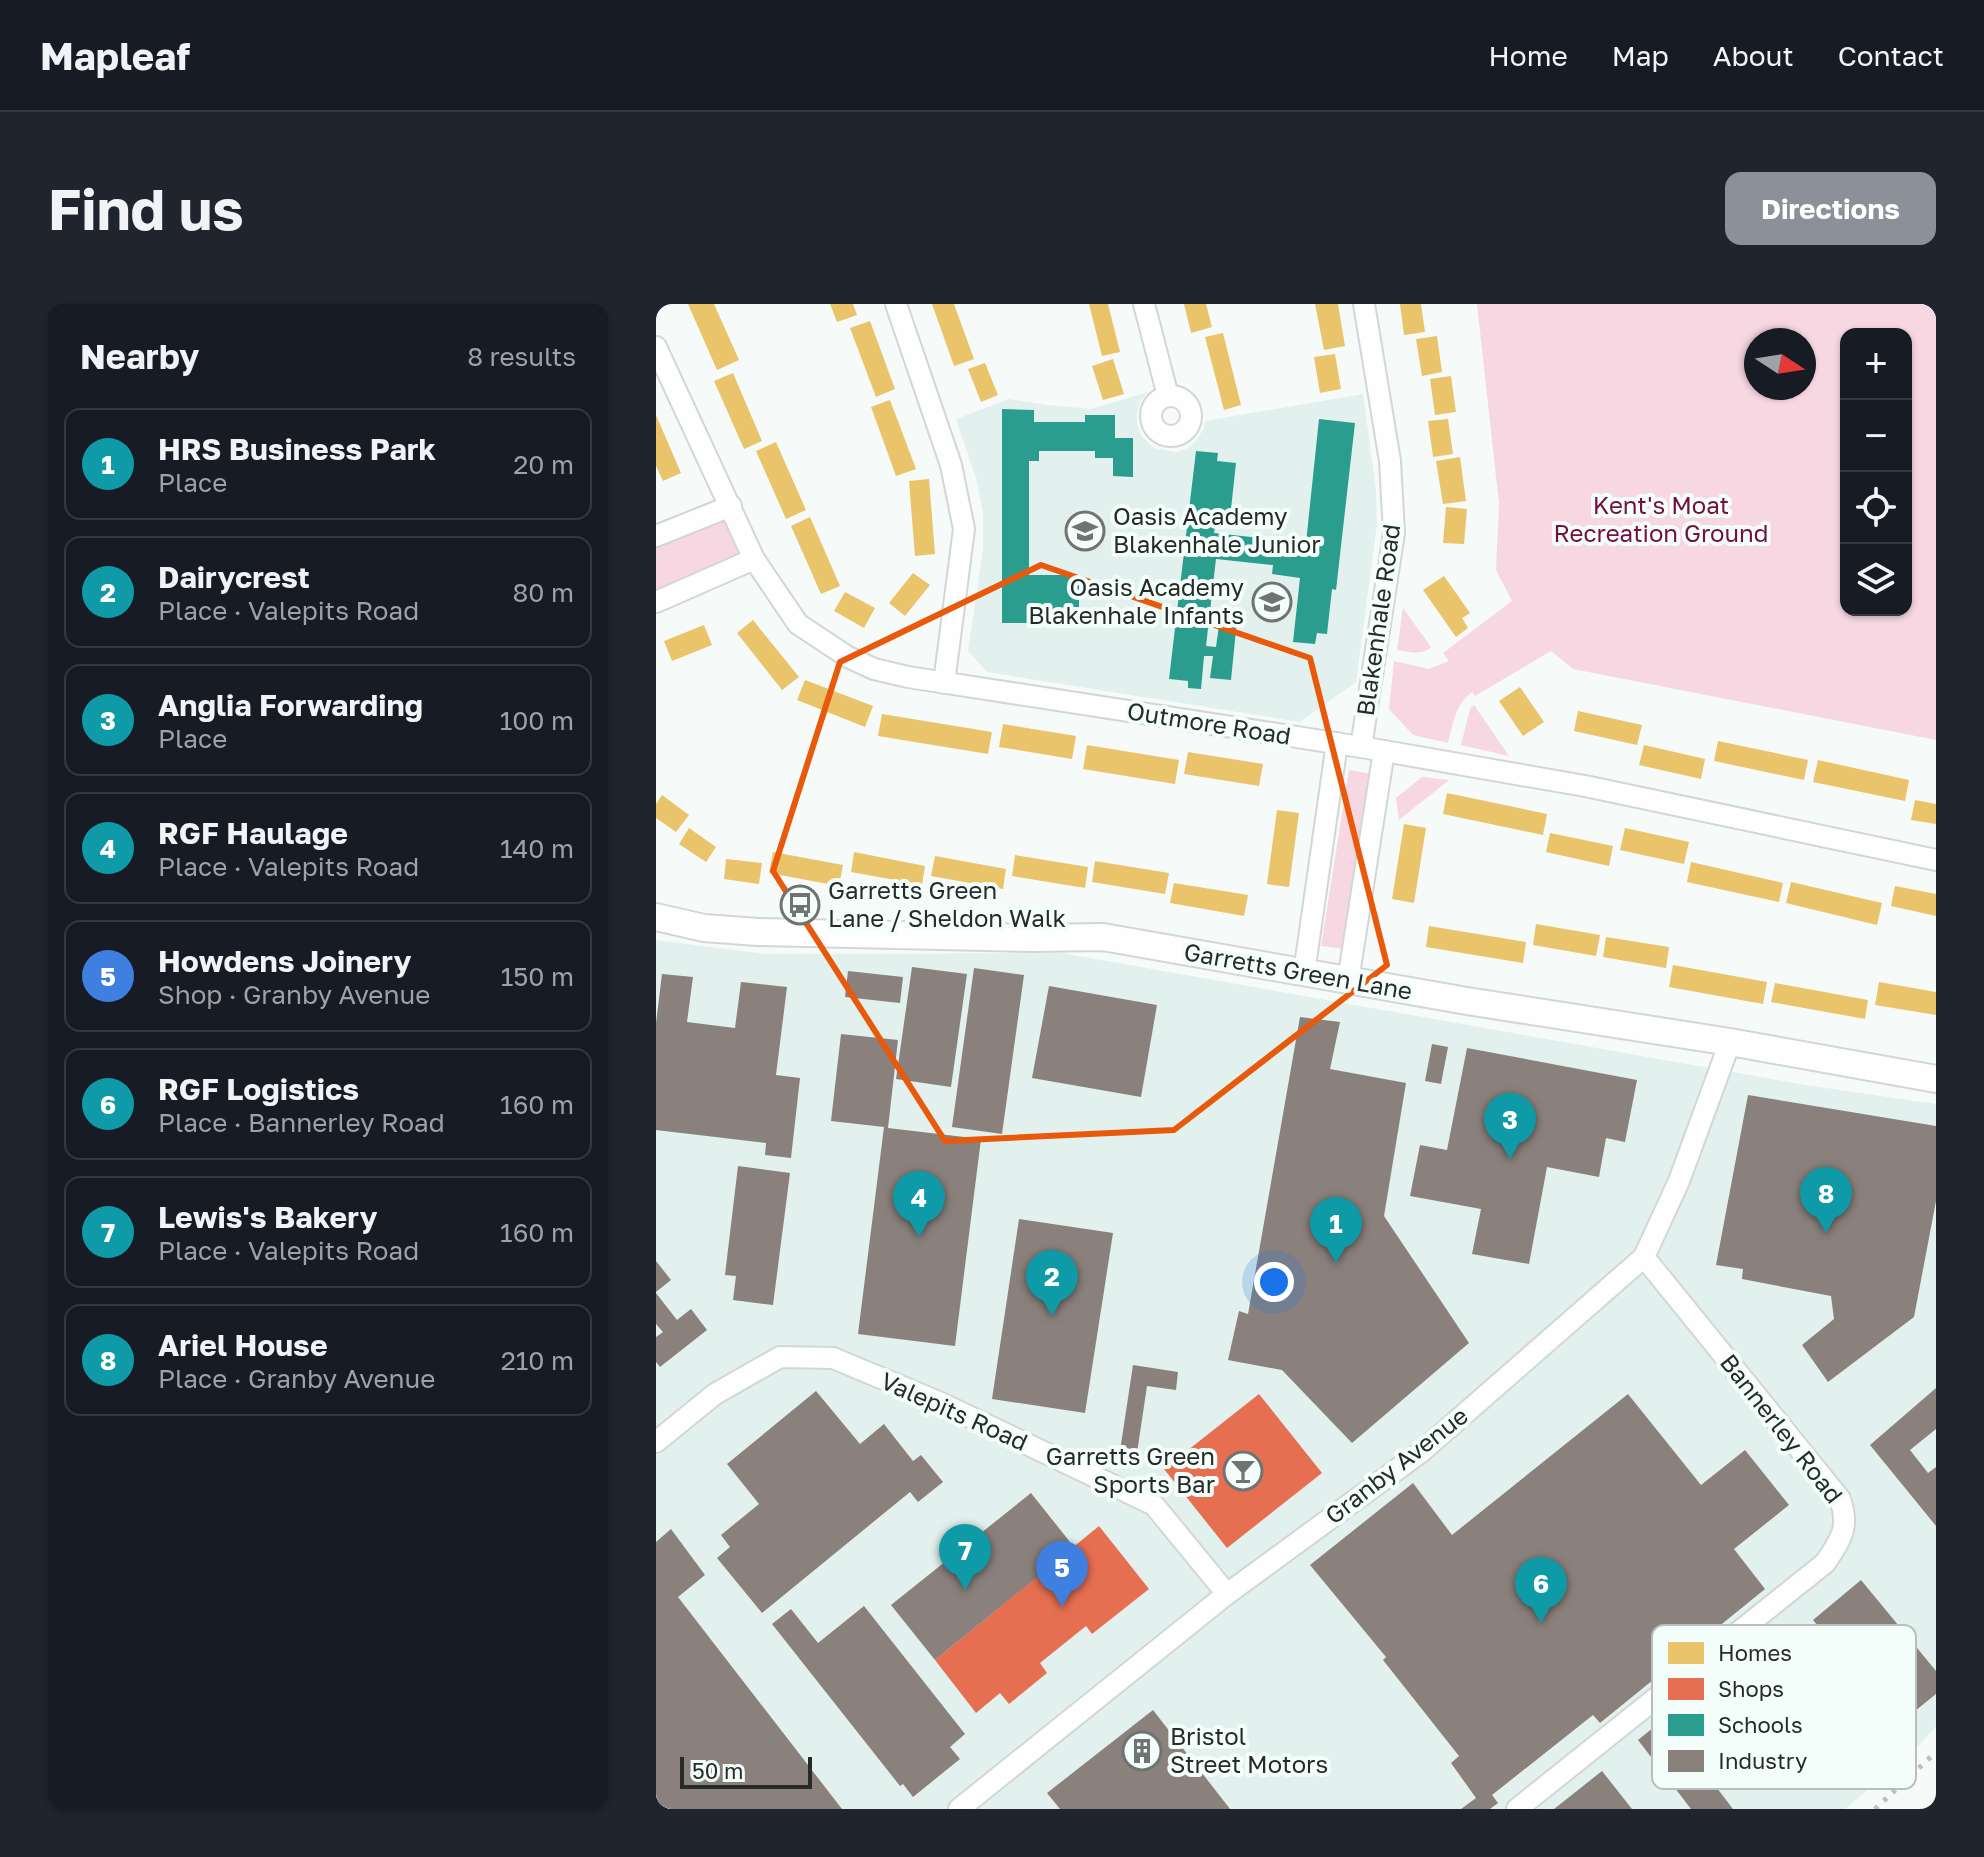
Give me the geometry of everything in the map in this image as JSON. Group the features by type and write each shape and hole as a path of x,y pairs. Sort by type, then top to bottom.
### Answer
{"street":[{"path":"896,304 951,465 964,529 944,683"},
{"path":"1144,304 1168,396"},
{"name":"Blakenhale Road","path":"1361,747 1394,533 1390,461 1364,304"},
{"name":"Outmore Road","path":"656,347 754,559 798,624 848,657 874,669 944,683 1337,743 1585,786 1936,860"},
{"path":"656,536 731,506"},
{"path":"656,602 754,559"},
{"name":"Blakenhale Road","path":"1304,973 1337,743"},
{"name":"Blakenhale Road","path":"1348,981 1384,751"},
{"name":"Garretts Green Lane","path":"656,917 704,928 758,932 1103,937 1936,1079"},
{"name":"Granby Avenue","path":"959,1809 1227,1594 1421,1452 1644,1257 1679,1181 1730,1042"},
{"name":"Bannerley Road","path":"1644,1257 1840,1499 1845,1516 1842,1537 1825,1563 1747,1625"},
{"name":"Valepits Road","path":"656,1442 715,1394 780,1357 833,1358 941,1403 1154,1505 1227,1594"},
{"name":"Bannerley Road","path":"1517,1809 1652,1701"}],"highlighted area":[{"path":"1041,565 1310,658 1387,965 1174,1130 945,1141 773,871 840,662"}],"shaded area":[{"path":"1148,392 1140,402 1137,414 1141,435 1154,448 1177,452 1196,441 1205,421 1363,394 1376,490 1377,525 1356,682 1300,722 987,672 968,651 983,549 983,513 976,478 956,419 1009,399 1091,409"},
{"path":"656,940 765,954 1062,953 1806,1085 1936,1104 1936,1727 1916,1749 1916,1625 1652,1625 1652,1789 1869,1789 1845,1809 656,1809"}],"green space":[{"name":"Kent's Moat Recreation Ground","path":"1477,304 1936,304 1936,740 1573,669 1551,651 1475,696 1472,692 1466,697 1458,709 1448,743 1413,735 1389,709 1394,661 1429,669 1449,661 1443,653 1512,601 1496,570 1499,504"},
{"path":"731,506 754,559 656,602 656,536"},
{"path":"1403,608 1431,647 1427,650 1415,653 1397,650"},
{"path":"1474,705 1509,756 1461,745 1470,709"},
{"path":"1349,770 1372,774 1344,949 1321,946"},
{"path":"1422,777 1449,780 1399,820 1396,798"}],"building: Homes":[{"path":"688,304 714,304 739,360 717,370"},
{"path":"830,304 853,304 857,315 837,322"},
{"path":"932,304 954,304 974,359 954,366"},
{"path":"1089,304 1108,304 1120,352 1102,356"},
{"path":"1184,304 1206,304 1212,327 1191,333"},
{"path":"1315,304 1338,304 1345,346 1324,350"},
{"path":"1400,304 1421,304 1425,332 1404,335"},
{"path":"870,321 895,389 876,397 850,328"},
{"path":"1223,333 1241,405 1224,410 1205,337"},
{"path":"1437,336 1442,372 1422,376 1416,339"},
{"path":"1335,354 1341,389 1320,393 1314,357"},
{"path":"1113,359 1124,394 1103,400 1092,366"},
{"path":"985,363 998,395 981,402 968,369"},
{"path":"733,373 762,441 744,449 714,381"},
{"path":"1451,376 1456,412 1435,415 1430,379"},
{"path":"890,400 916,469 896,476 871,407"},
{"path":"656,415 681,473 663,481 656,466"},
{"path":"1448,419 1453,454 1433,457 1428,421"},
{"path":"776,442 806,510 786,519 756,451"},
{"path":"1460,457 1466,501 1443,504 1436,461"},
{"path":"929,479 935,554 915,556 909,481"},
{"path":"1446,507 1467,509 1464,544 1443,543"},
{"path":"810,517 840,586 821,594 791,526"},
{"path":"913,573 930,585 905,616 889,603"},
{"path":"1444,576 1470,613 1462,618 1468,628 1456,637 1423,590"},
{"path":"845,592 875,608 864,628 834,611"},
{"path":"753,620 799,677 782,690 737,633"},
{"path":"704,625 712,645 672,661 664,641"},
{"path":"805,680 873,706 865,727 797,700"},
{"path":"1520,687 1544,722 1523,736 1499,701"},
{"path":"1578,711 1642,725 1637,745 1574,731"},
{"path":"882,714 992,732 988,754 878,736"},
{"path":"1003,724 1076,736 1072,759 999,747"},
{"path":"1718,741 1808,760 1804,780 1714,761"},
{"path":"1087,745 1179,760 1175,784 1083,769"},
{"path":"1644,745 1705,759 1701,779 1639,765"},
{"path":"1188,752 1263,764 1259,786 1184,774"},
{"path":"1818,760 1909,780 1905,801 1813,782"},
{"path":"1447,793 1547,814 1543,835 1443,814"},
{"path":"662,795 689,815 676,832 656,818 656,804"},
{"path":"1915,800 1936,804 1936,824 1911,820"},
{"path":"1277,810 1299,813 1289,887 1267,884"},
{"path":"1404,824 1426,828 1414,903 1392,899"},
{"path":"689,828 716,847 706,862 679,844"},
{"path":"1625,828 1689,842 1684,864 1620,850"},
{"path":"1550,833 1613,846 1609,866 1546,852"},
{"path":"773,852 843,865 839,886 769,873"},
{"path":"854,852 925,866 922,885 851,872"},
{"path":"1015,855 1088,867 1085,888 1012,876"},
{"path":"935,856 1006,869 1003,889 931,876"},
{"path":"726,859 762,863 759,884 724,879"},
{"path":"1095,861 1169,873 1165,894 1092,882"},
{"path":"1691,862 1783,883 1779,902 1687,882"},
{"path":"1791,882 1882,903 1877,925 1786,903"},
{"path":"1174,883 1248,895 1244,916 1170,903"},
{"path":"1895,886 1936,894 1936,916 1891,906"},
{"path":"1536,924 1600,935 1596,956 1533,945"},
{"path":"1429,926 1526,942 1523,963 1426,947"},
{"path":"1606,937 1669,947 1666,968 1603,957"},
{"path":"1673,965 1767,982 1763,1004 1669,987"},
{"path":"1879,982 1936,992 1936,1015 1875,1005"},
{"path":"1775,983 1868,1000 1865,1019 1771,1002"}],"building: Shops":[{"name":"Garretts Green Sports Bar","path":"1259,1394 1322,1473 1227,1548 1164,1469"},
{"path":"1099,1526 1149,1589 1092,1634 1086,1626 1040,1663 1047,1673 1009,1704 1000,1693 976,1713 935,1660"}],"building: Schools":[{"path":"1002,409 1034,410 1034,422 1085,422 1085,415 1115,415 1115,438 1133,438 1133,477 1113,476 1113,458 1095,458 1095,451 1039,451 1039,461 1029,461 1029,575 1079,575 1079,623 1051,623 1051,605 1030,605 1030,623 1002,623"},
{"path":"1319,419 1355,423 1336,590 1332,589 1327,634 1317,633 1315,644 1293,642 1300,578 1272,574 1273,565 1216,559 1206,646 1216,647 1220,618 1237,620 1231,680 1210,678 1213,656 1204,656 1201,689 1188,688 1188,681 1169,679 1196,451 1218,453 1217,461 1236,463 1230,518 1217,516 1214,533 1306,543"}],"building: Industry":[{"path":"912,967 967,974 951,1087 896,1079"},
{"path":"974,968 1024,975 1002,1134 952,1127"},
{"path":"848,971 903,977 900,1003 845,997"},
{"path":"662,974 693,977 687,1022 735,1028 741,982 787,987 776,1075 800,1078 791,1158 765,1155 766,1143 656,1130 656,1023"},
{"path":"1049,986 1157,1005 1141,1097 1032,1078"},
{"path":"1300,1017 1340,1022 1330,1069 1406,1083 1384,1216 1469,1343 1352,1443 1282,1370 1228,1360 1239,1311 1248,1314"},
{"path":"841,1034 898,1040 888,1128 981,1139 955,1346 858,1334 884,1127 831,1121"},
{"path":"1432,1044 1448,1047 1441,1084 1425,1081"},
{"path":"1467,1048 1637,1080 1625,1142 1606,1138 1599,1177 1547,1167 1529,1264 1472,1254 1481,1209 1410,1196 1420,1145 1447,1150"},
{"path":"1748,1095 1936,1126 1936,1201 1914,1317 1828,1382 1802,1345 1834,1319 1831,1296 1742,1279 1743,1269 1716,1265"},
{"path":"738,1166 790,1173 773,1305 733,1300 736,1276 725,1275"},
{"path":"1019,1219 1113,1233 1085,1413 992,1399"},
{"path":"656,1261 671,1280 656,1292"},
{"path":"656,1293 677,1320 691,1309 707,1330 660,1367 656,1362 656,1337 663,1332 656,1324"},
{"path":"1133,1365 1178,1372 1176,1390 1147,1386 1137,1453 1120,1451"},
{"path":"1936,1388 1936,1429 1910,1450 1928,1473 1936,1467 1936,1526 1870,1445"},
{"path":"816,1391 860,1444 884,1424 913,1461 921,1455 943,1482 918,1502 910,1492 762,1613 717,1558 730,1547 721,1535 759,1504 727,1464"},
{"path":"1628,1394 1701,1485 1745,1450 1789,1505 1734,1549 1765,1589 1721,1625 1652,1625 1652,1681 1600,1723 1593,1715 1492,1795 1498,1803 1490,1809 1461,1809 1476,1798 1451,1763 1459,1756 1383,1660 1386,1657 1310,1565 1413,1483 1452,1535"},
{"path":"1031,1493 1074,1547 935,1660 891,1605"},
{"path":"671,1529 705,1575 678,1597 842,1809 658,1809 656,1806 656,1542"},
{"path":"1861,1580 1898,1625 1817,1625 1813,1620"},
{"path":"864,1606 965,1734 950,1747 960,1759 913,1797 903,1784 900,1786 772,1624 791,1609 818,1643"},
{"path":"1916,1647 1936,1671 1936,1694 1916,1710"},
{"name":"Bristol Street Motors","path":"1153,1710 1230,1809 1060,1809 1047,1793"},
{"path":"1652,1729 1652,1758 1638,1740"},
{"path":"1602,1771 1632,1809 1554,1809"},
{"path":"1676,1789 1718,1789 1733,1809 1691,1809"}],"railway":[{"path":"1916,1771 1936,1752"},
{"path":"1875,1809 1896,1789"}],"place":[{"name":"Oasis Academy Blakenhale Junior","path":"1085,531"},
{"name":"Oasis Academy Blakenhale Infants","path":"1272,602"},
{"name":"Garretts Green Lane / Sheldon Walk","path":"800,905"},
{"name":"Anglia Forwarding","path":"1510,1159"},
{"name":"Ariel House","path":"1826,1233"},
{"name":"RGF Haulage","path":"919,1237"},
{"name":"HRS Business Park","path":"1336,1263"},
{"name":"Dairycrest","path":"1052,1316"},
{"name":"Garretts Green Sports Bar","path":"1243,1471"},
{"name":"Lewis's Bakery","path":"965,1590"},
{"name":"Howdens Joinery","path":"1062,1607"},
{"name":"RGF Logistics","path":"1541,1623"},
{"name":"Bristol Street Motors","path":"1142,1751"}]}
